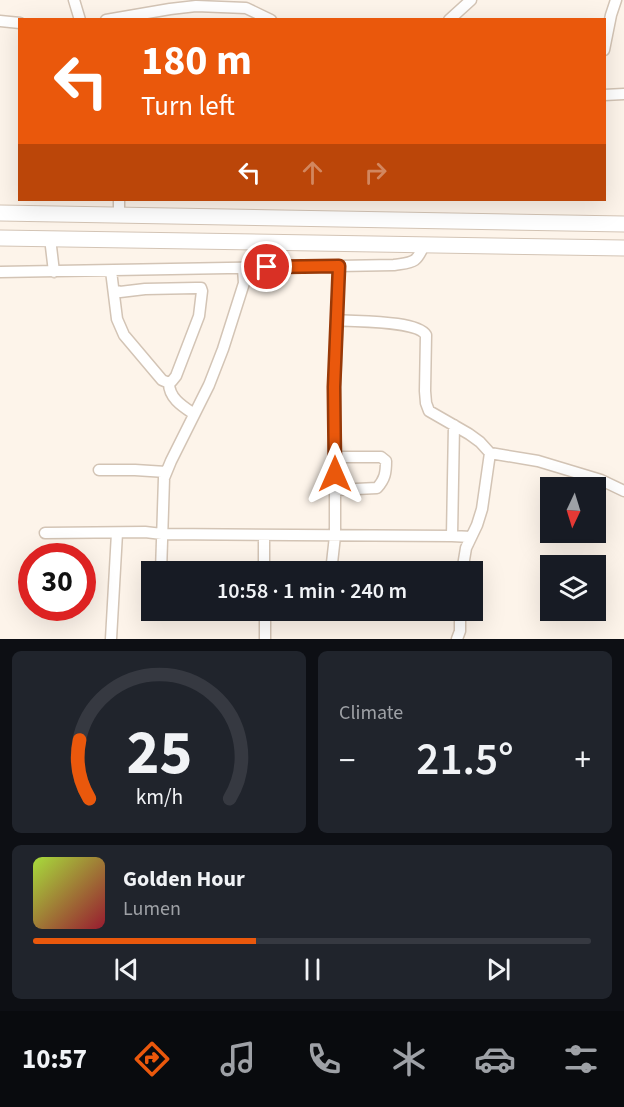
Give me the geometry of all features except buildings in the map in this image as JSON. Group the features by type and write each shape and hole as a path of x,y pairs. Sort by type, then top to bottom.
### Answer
{"highway":[{"path":"0,213 119,207 624,224"},
{"path":"0,238 624,248"}],"street":[{"path":"74,0 79,18"},
{"path":"451,18 471,0"},
{"path":"606,40 616,0"},
{"path":"114,18 170,4 246,8 267,18"},
{"path":"0,21 18,23"},
{"path":"606,95 624,94"},
{"path":"50,238 54,272"},
{"path":"0,272 394,265 412,262 419,256 424,245"},
{"path":"332,561 335,536 334,387 339,266"},
{"path":"161,561 164,478 209,385 223,349 244,283 243,268"},
{"path":"111,271 117,319 124,335 162,380 169,383"},
{"path":"114,290 120,292 201,288 200,316 176,376 169,383"},
{"path":"337,320 376,322 423,330 426,335 426,403 429,411 480,442 490,453 538,461 601,480 624,491"},
{"path":"169,383 171,394 184,408 194,414"},
{"path":"452,536 454,425"},
{"path":"464,561 466,548 482,509 490,453"},
{"path":"335,457 381,457 386,461 384,480 377,488 335,490"},
{"path":"99,470 166,472"},
{"path":"45,533 145,532 471,537"},
{"path":"111,639 117,533"},
{"path":"264,535 264,561"},
{"path":"265,621 265,639"},
{"path":"457,639 460,621"}],"route":[{"path":"267,267 339,266 334,387 335,474"}]}
